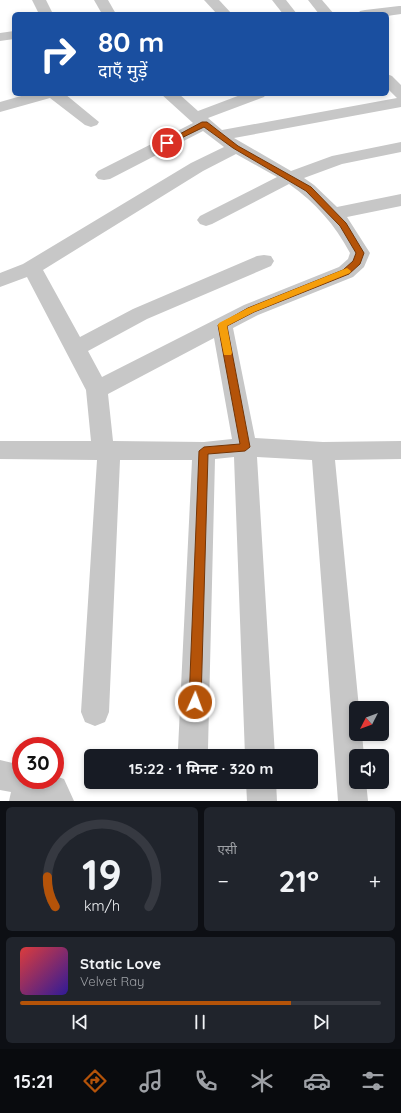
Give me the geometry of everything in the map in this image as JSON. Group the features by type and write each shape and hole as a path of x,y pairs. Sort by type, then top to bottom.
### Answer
{"street":[{"path":"39,0 45,12"},
{"path":"101,0 108,12"},
{"path":"211,0 223,12"},
{"path":"279,0 288,12"},
{"path":"315,0 325,12"},
{"path":"382,12 399,10"},
{"path":"0,36 12,35"},
{"path":"389,81 401,94"},
{"path":"0,108 39,96"},
{"path":"58,96 91,122"},
{"path":"97,390 251,310 346,272 357,262 360,253 343,224 308,189 219,136 171,96"},
{"path":"104,175 200,120 254,96"},
{"path":"219,136 401,102"},
{"path":"0,280 30,269 197,167 236,147"},
{"path":"206,220 290,177 338,160 401,147"},
{"path":"333,214 401,200"},
{"path":"76,348 140,314 264,261"},
{"path":"30,269 36,275 97,390 106,450 96,712"},
{"path":"222,325 245,447 260,749"},
{"path":"0,450 204,451 245,447 322,451 401,450"},
{"path":"193,749 204,451"},
{"path":"322,451 353,801"},
{"path":"47,789 53,790 59,801"},
{"path":"261,789 262,801"}],"slow traffic":[{"path":"228,353 222,325 251,310 347,271"}],"route":[{"path":"167,143 204,124 236,147 290,177 308,189 343,224 360,253 357,262 346,272 251,310 222,325 245,447 204,451 195,702"}]}
